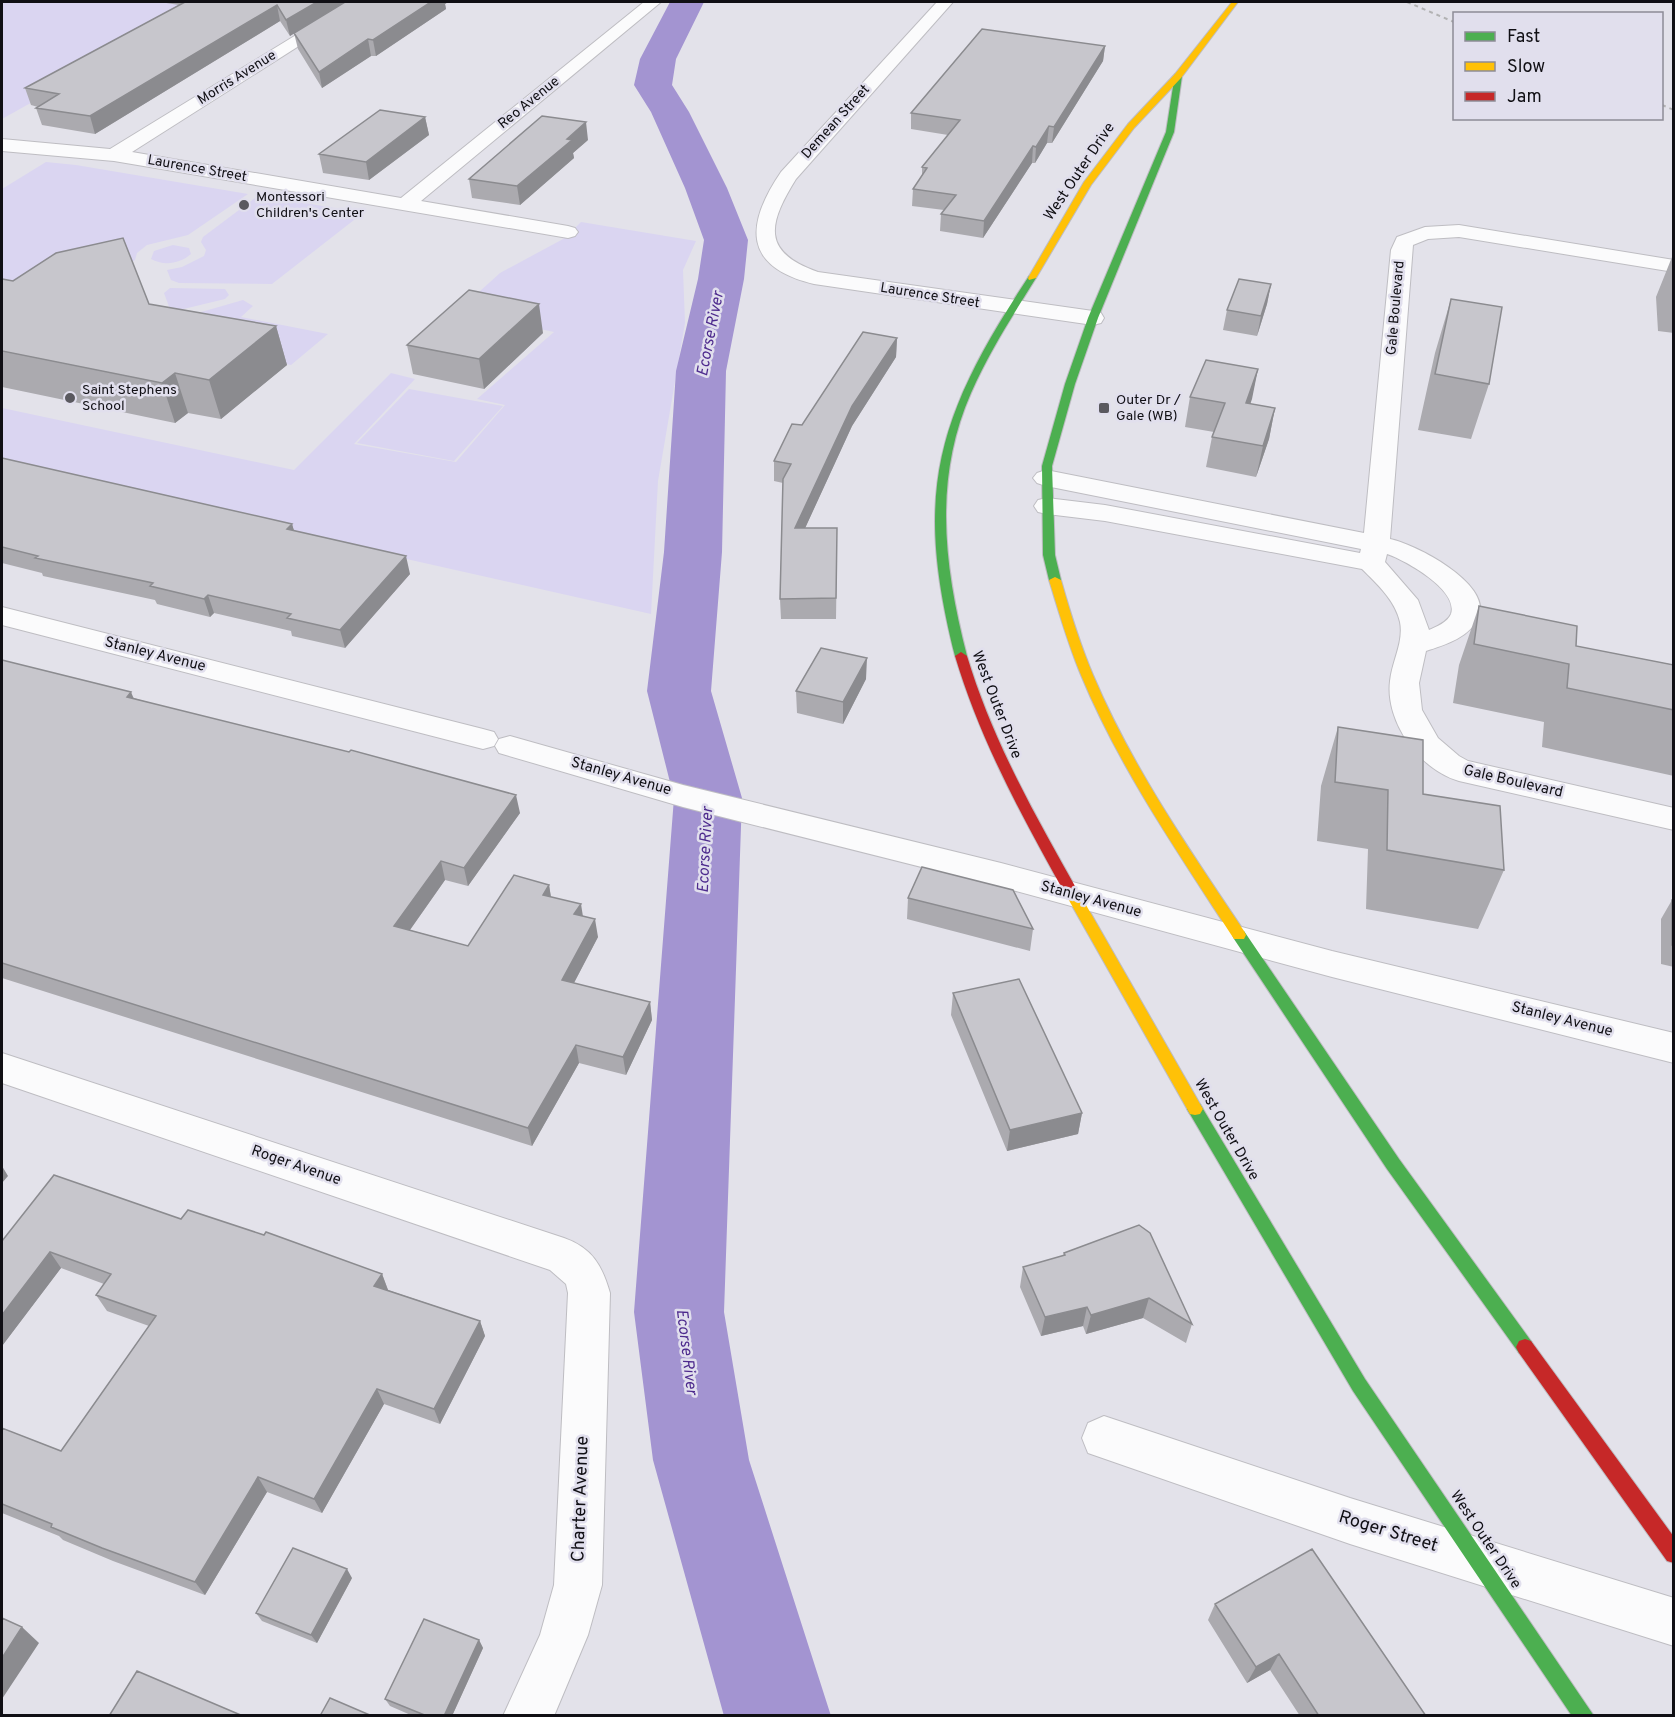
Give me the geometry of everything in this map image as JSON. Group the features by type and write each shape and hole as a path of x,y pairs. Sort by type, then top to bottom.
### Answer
{"main road":[{"name":"West Outer Drive","path":"1235,2 1178,76 1131,126 1087,184 977,372 959,410 944,462 938,525 940,565 952,628 972,697 1008,780 1230,1171 1359,1385 1584,1716"},
{"path":"1178,76 1170,132 1093,318 1065,399 1046,477 1049,555 1065,621 1101,709 1146,788 1245,940 1393,1164 1674,1554"}],"street":[{"name":"Morris Avenue","path":"114,155 360,2"},
{"name":"Reo Avenue","path":"404,205 653,2"},
{"name":"Demean Street","path":"774,257 765,241 763,225 778,190 788,176 945,2"},
{"name":"Laurence Street","path":"5,154 35,148 114,155 568,232"},
{"name":"Gale Boulevard","path":"1674,266 1459,231 1425,233 1404,241 1401,250 1374,552 1403,599 1416,636 1404,683 1408,709 1418,732 1444,763 1459,770 1674,819"},
{"name":"Laurence Street","path":"774,257 787,268 813,278 1093,318"},
{"path":"1046,477 1374,552"},
{"path":"1047,506 1420,558 1443,573 1458,590 1466,604 1464,615 1458,625 1441,636 1413,646"},
{"name":"Stanley Avenue","path":"2,616 497,742 683,796 1674,1048"},
{"name":"Roger Avenue","path":"2,1068 564,1256 584,1274"},
{"name":"Charter Avenue","path":"528,1716 565,1633 575,1605 578,1585 589,1293 584,1274"},
{"name":"Roger Street","path":"1104,1438 1350,1521 1478,1559 1674,1622"}],"shaded area":[{"path":"2,2 211,2 2,119"},
{"path":"46,162 248,194 188,235 147,245 137,253 135,260 113,274 2,310 2,189"},
{"path":"259,195 363,213 272,284 179,283 171,280 167,270 182,267 204,256 206,250 201,242 203,237"},
{"path":"581,222 696,241 683,270 685,323 658,481 651,614 2,468 2,408 294,470 391,373 415,379 354,444 456,462 505,405 477,399 554,332 458,311 500,273 565,238"},
{"path":"173,245 189,248 191,254 171,263 161,263 151,259 154,251"},
{"path":"170,288 225,289 229,295 225,299 171,312 164,293"},
{"path":"243,300 253,306 241,317 328,334 291,365 157,338 184,317"},
{"path":"409,389 503,406 454,461 357,443"}],"building":[{"path":"185,2 317,2 286,20 277,5 90,116 36,108 59,94 25,88"},
{"path":"345,2 431,2 373,40 368,39 319,72 294,33"},
{"path":"982,29 1105,46 1054,127 1049,126 1036,147 1033,146 984,221 941,214 956,195 913,189 927,168 922,167 960,120 911,113"},
{"path":"380,110 425,117 366,162 319,154"},
{"path":"542,116 586,122 567,139 572,140 517,186 469,179"},
{"path":"123,238 149,304 276,326 209,380 175,373 162,383 2,351 2,279 13,281 56,253"},
{"path":"1239,279 1271,284 1261,316 1227,310"},
{"path":"469,290 539,304 479,359 407,345"},
{"path":"1451,299 1502,307 1489,384 1435,374"},
{"path":"863,332 897,338 852,406 795,528 837,528 836,598 780,599 783,479 791,464 774,461 792,424 802,425"},
{"path":"1206,360 1258,369 1246,403 1275,408 1263,446 1212,437 1225,403 1190,397"},
{"path":"2,458 292,524 287,529 406,556 340,630 287,618 291,614 208,595 204,599 150,586 153,583 35,558 38,556 2,547"},
{"path":"1479,606 1577,626 1576,646 1674,665 1674,710 1567,688 1569,664 1474,644"},
{"path":"821,648 867,658 843,702 796,691"},
{"path":"2,660 131,692 127,697 349,752 351,750 516,795 464,868 441,861 394,926 468,946 514,875 549,885 543,895 581,904 574,914 595,919 562,980 650,1002 623,1057 576,1045 528,1128 2,963"},
{"path":"1338,727 1423,740 1423,794 1500,806 1504,870 1387,850 1388,790 1335,782"},
{"path":"922,867 1013,890 1033,929 908,898"},
{"path":"1672,900 1674,900 1674,945 1672,945"},
{"path":"1019,979 1082,1113 1010,1130 953,993"},
{"path":"54,1175 181,1219 188,1210 264,1235 266,1232 382,1274 374,1286 480,1321 434,1409 377,1389 314,1499 258,1477 195,1582 102,1548 51,1527 52,1524 2,1504 2,1428 61,1451 156,1316 96,1295 111,1274 50,1252 2,1315 2,1241"},
{"path":"1139,1225 1150,1233 1192,1324 1149,1298 1091,1315 1087,1307 1045,1317 1023,1267 1065,1255 1064,1253"},
{"path":"293,1548 347,1569 311,1635 256,1613"},
{"path":"1312,1549 1426,1716 1319,1716 1279,1654 1256,1667 1215,1604"},
{"path":"2,1618 22,1627 2,1658"},
{"path":"424,1619 479,1640 444,1716 427,1716 385,1699"},
{"path":"137,1671 243,1716 109,1716"},
{"path":"330,1698 372,1716 320,1716"}],"waterway":[{"name":"Ecorse River","path":"687,2 658,59 653,85 670,112 706,188 726,240 721,279 701,371 693,552 679,691 708,798 679,1312 701,1460 778,1716"}],"railway":[{"path":"1407,2 1453,22"},
{"path":"1663,105 1674,110"}],"traffic: fast":[{"path":"1055,580 1049,555 1047,466 1070,384 1093,318 1170,132 1178,76"},
{"path":"961,656 946,594 939,533 943,471 949,441 959,410 974,375 1032,278"},
{"path":"1239,935 1393,1164 1525,1347"},
{"path":"1195,1109 1359,1385 1584,1716"}],"traffic: slow":[{"path":"1032,278 1087,184 1131,126 1178,76 1235,2"},
{"path":"1055,580 1069,628 1108,721 1157,808 1239,935"},
{"path":"1073,895 1195,1109"}],"traffic: jam":[{"path":"961,656 982,719 1009,779 1073,895"},
{"path":"1525,1347 1674,1554"}],"place":[{"name":"Montessori Children's Center","path":"244,205"},
{"name":"Saint Stephens School","path":"70,398"},
{"name":"Outer Dr / Gale (WB)","path":"1104,408"}]}
